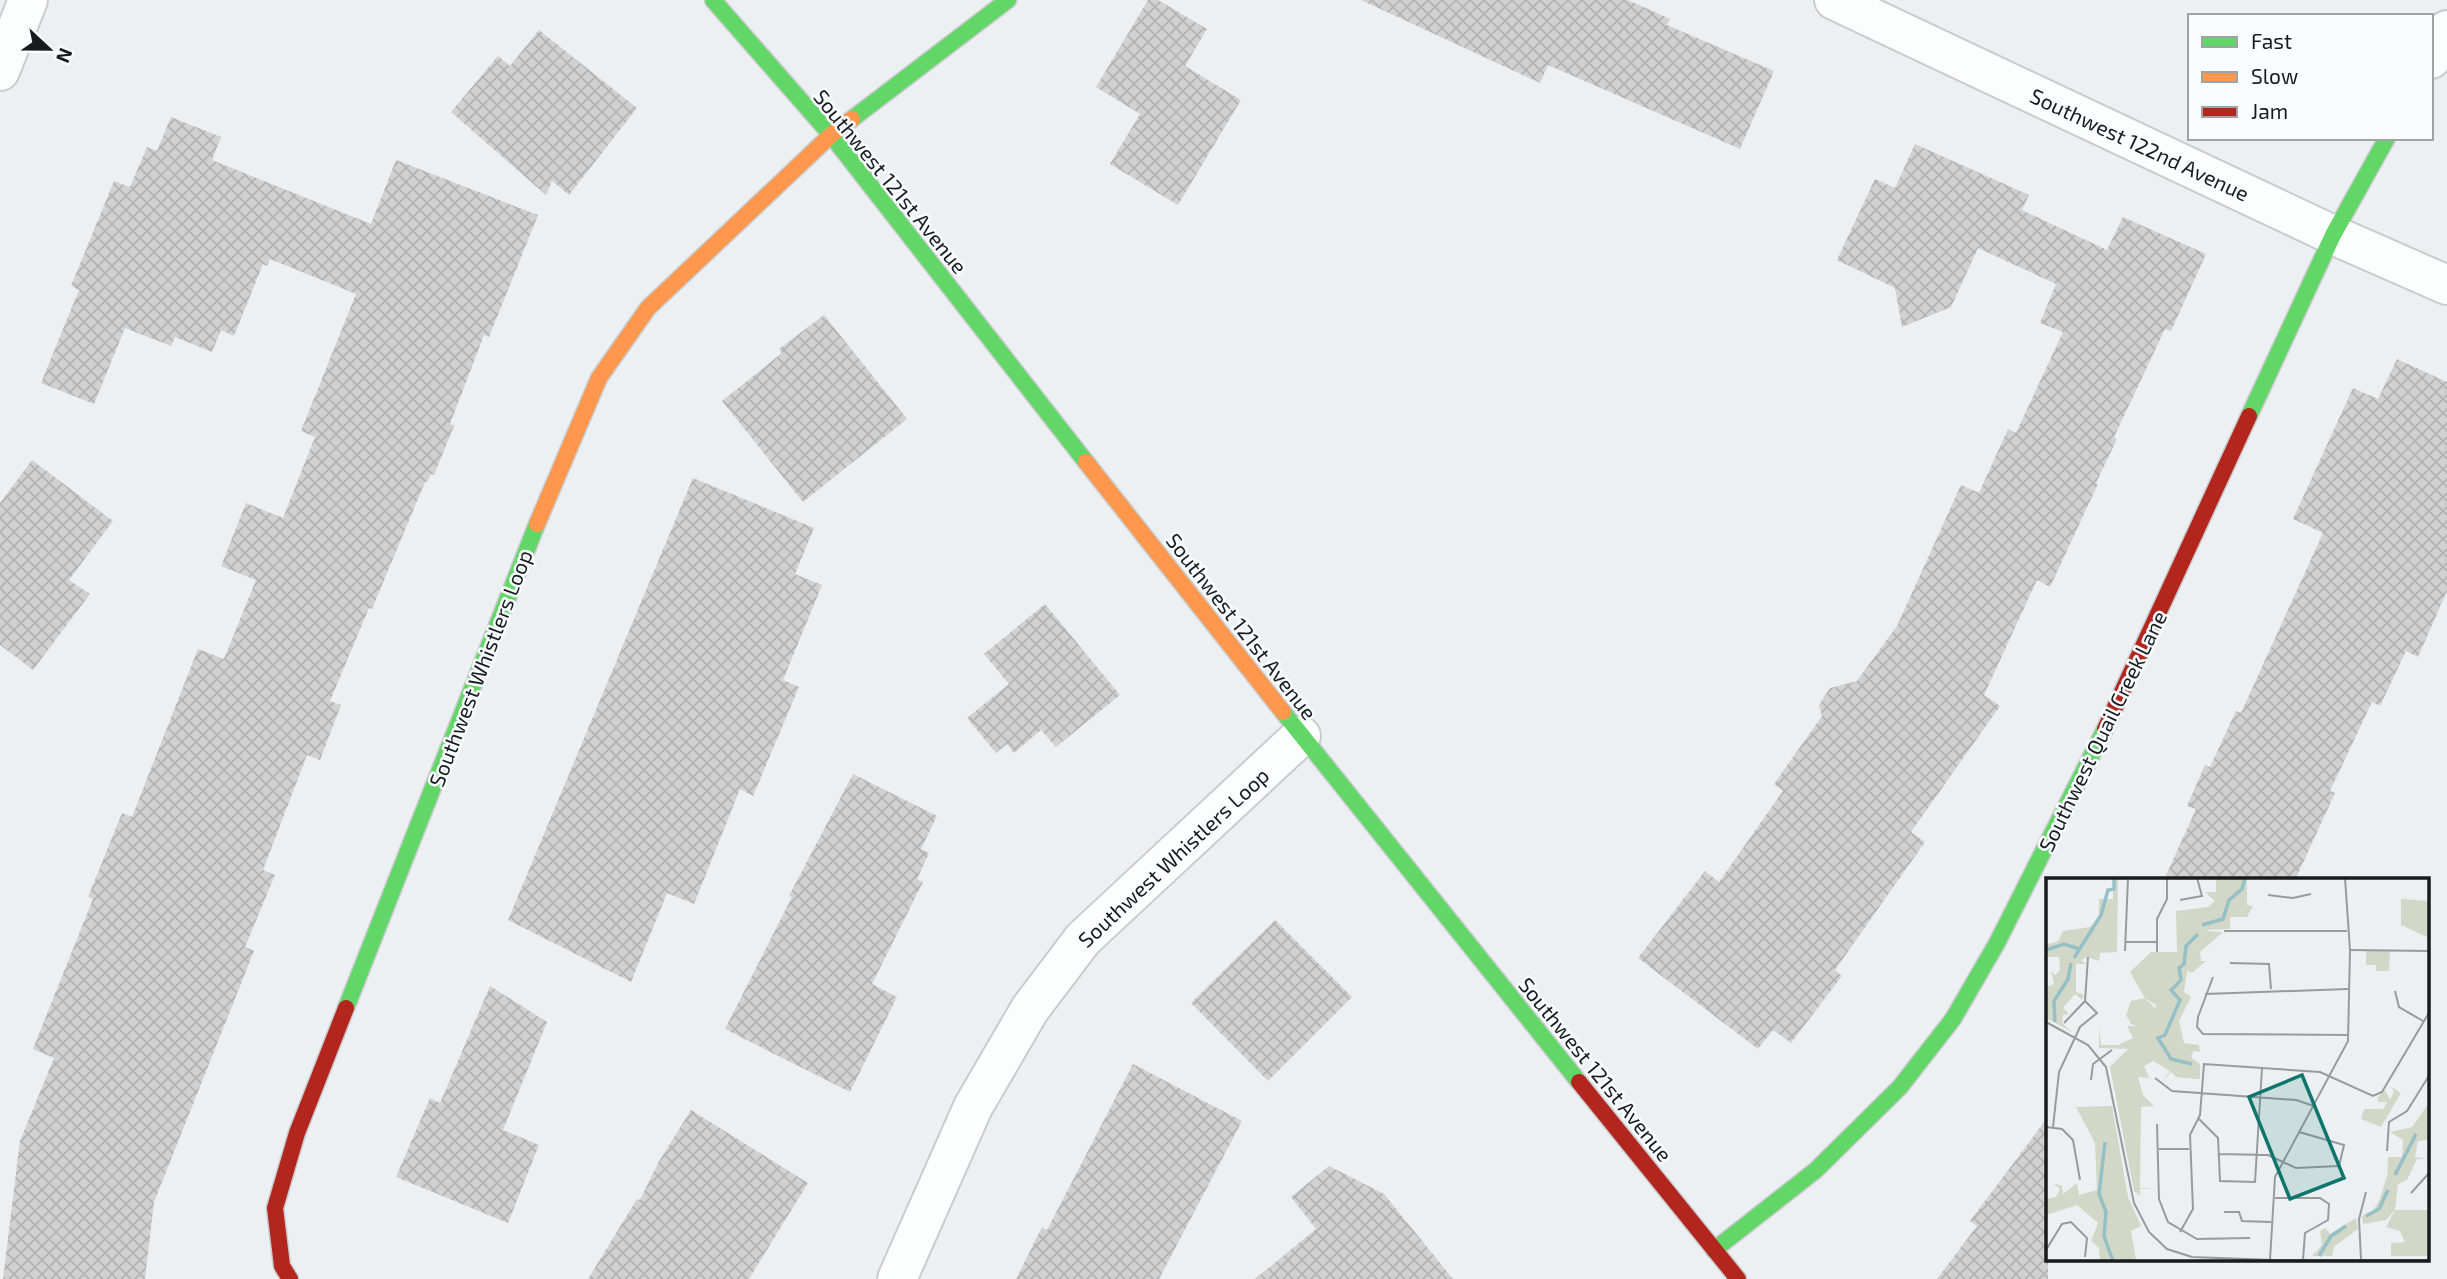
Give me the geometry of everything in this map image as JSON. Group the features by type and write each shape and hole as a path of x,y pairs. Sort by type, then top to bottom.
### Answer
{"street":[{"path":"0,71 28,0"},
{"name":"Southwest 121st Avenue","path":"713,0 831,135 1301,736 1738,1279"},
{"name":"Southwest Whistlers Loop","path":"290,1279 282,1266 275,1208 297,1133 555,477 599,378 648,308 831,135 1008,0"},
{"name":"Southwest 122nd Avenue","path":"1834,0 2333,235 2447,285"},
{"path":"2433,55 2447,30"},
{"name":"Southwest Quail Creek Lane","path":"1714,1250 1825,1161 1900,1087 1952,1019 1997,943 2091,759 2333,235 2386,140"},
{"name":"Southwest Whistlers Loop","path":"897,1279 973,1107 1030,1009 1083,939 1301,736"}],"building":[{"path":"1148,0 1158,0 1207,29 1185,66 1241,100 1178,205 1110,164 1140,114 1096,87"},
{"path":"1361,0 1628,0 1670,19 1667,25 1774,71 1740,149 1548,65 1540,83"},
{"path":"539,30 637,108 569,195 552,181 546,195 451,112 498,56 510,66"},
{"path":"171,117 221,137 212,160 371,224 396,160 538,215 489,337 484,335 450,424 454,426 434,475 431,474 425,482 330,701 341,705 320,760 307,755 263,870 275,875 245,947 254,951 154,1202 145,1279 3,1279 20,1141 54,1058 33,1049 93,899 88,897 122,813 132,817 198,649 224,659 256,580 221,566 246,503 283,518 315,437 301,431 356,294 270,259 267,266 263,264 234,336 221,330 212,352 175,337 171,346 125,328 94,404 41,383 79,290 71,286 114,181 130,187 147,147 157,151"},
{"path":"1915,144 2029,195 2022,210 2107,250 2123,217 2206,254 2171,331 2165,329 2114,437 2117,439 2096,483 2098,484 2050,587 2037,580 1984,695 2000,706 1911,832 1925,842 1835,970 1842,976 1791,1043 1773,1030 1758,1049 1638,958 1705,871 1719,882 1783,791 1774,784 1822,716 1819,705 1830,688 1857,681 1897,626 1961,485 1979,493 2008,429 2016,433 2063,332 2040,323 2056,284 1978,248 1951,307 1902,327 1895,288 1837,260 1875,179 1895,188"},
{"path":"824,315 907,419 803,502 722,401 782,353 779,349"},
{"path":"2397,359 2447,382 2447,591 2418,657 2406,651 2380,706 2372,702 2330,791 2335,793 2296,878 2165,878 2196,809 2187,806 2205,765 2210,767 2236,711 2241,713 2323,533 2293,519 2353,388 2378,399"},
{"path":"32,460 113,521 69,580 90,594 33,670 0,645 0,503"},
{"path":"693,478 814,528 795,574 822,585 783,680 799,687 753,796 740,789 694,904 667,893 631,982 508,920"},
{"path":"1045,604 1120,695 1056,747 1041,730 1014,753 1007,744 996,753 967,718 1009,684 984,654"},
{"path":"853,774 937,816 921,849 929,853 917,879 923,882 872,984 897,997 850,1092 725,1029 792,897 789,896"},
{"path":"1275,920 1352,997 1268,1081 1191,1003"},
{"path":"490,986 547,1022 503,1130 539,1145 508,1223 396,1177 430,1098 440,1103"},
{"path":"1133,1064 1242,1121 1159,1279 1016,1279 1042,1227 1047,1230"},
{"path":"691,1110 808,1183 749,1279 588,1279 637,1199 640,1200 658,1163"},
{"path":"2046,1120 2048,1279 1937,1279 1977,1226 1970,1221"},
{"path":"1329,1166 1384,1194 1453,1279 1255,1279 1316,1229 1291,1197"}],"traffic: fast":[{"path":"713,0 831,135 1086,462"},
{"path":"852,119 1008,0"},
{"path":"2249,416 2333,235 2386,140"},
{"path":"346,1008 537,524"},
{"path":"1283,712 1579,1082"},
{"path":"1714,1250 1816,1170 1900,1087 1953,1019 1997,943 2105,729"}],"traffic: slow":[{"path":"537,524 599,378 648,308 831,135 852,119"},
{"path":"1086,462 1283,712"}],"traffic: jam":[{"path":"2105,729 2249,416"},
{"path":"290,1279 282,1266 275,1208 297,1133 346,1008"},
{"path":"1579,1082 1738,1279"}]}
